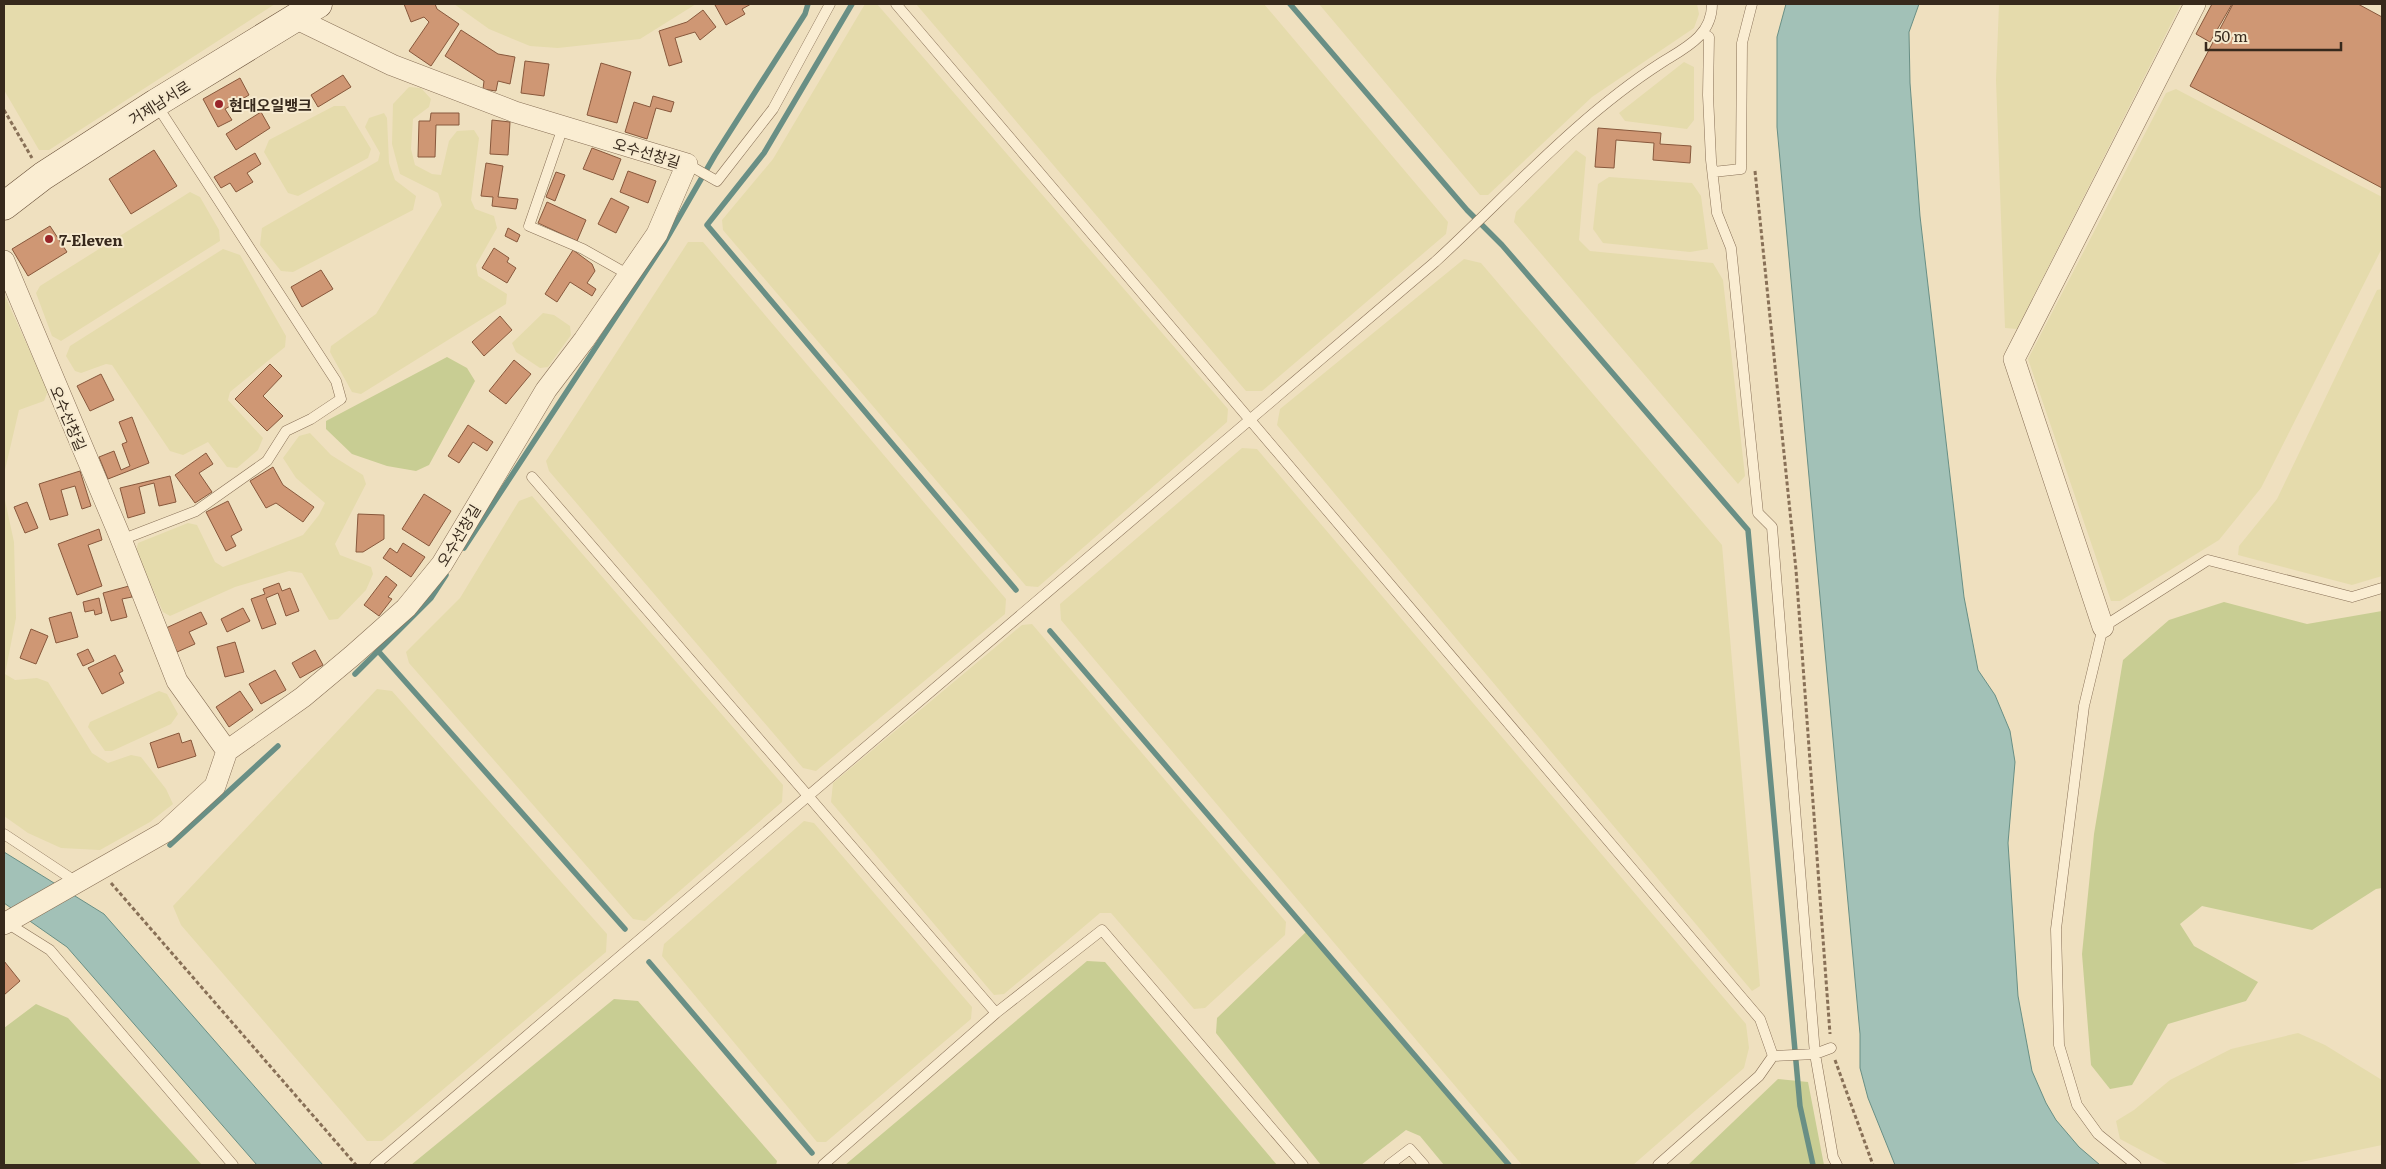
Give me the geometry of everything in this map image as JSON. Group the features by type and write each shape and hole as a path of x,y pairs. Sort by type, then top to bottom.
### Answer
{"main road":[{"name":"거제남서로","path":"4,206 43,176 156,103 293,17 318,4"}],"street":[{"path":"2103,628 2014,360 2196,4"},
{"name":"오수선창길","path":"4,261 121,540 177,681 227,751 304,697 406,608 442,564 546,390 584,340 657,234 688,164 515,112 392,65 293,17"},
{"path":"4,922 165,832 215,786 227,751"}],"lane":[{"path":"688,164 717,181 773,109 830,4"},
{"path":"896,4 1760,1019 1773,1056"},
{"path":"375,1165 1455,243 1592,116 1703,33 1712,14 1712,4"},
{"path":"1713,172 1741,169 1742,43 1752,4"},
{"path":"1703,33 1709,37 1708,95 1717,213 1731,248 1758,513 1772,527 1815,1054 1833,1156 1837,1165"},
{"path":"121,540 196,511 267,461 286,431 311,419 341,399 336,381 156,103"},
{"path":"563,126 529,226 583,249 629,275"},
{"path":"532,477 996,1013"},
{"path":"2136,1165 2098,1134 2077,1104 2059,1044 2056,929 2084,706 2103,628 2208,560 2352,597 2382,588"},
{"path":"4,834 75,882"},
{"path":"4,922 50,950 233,1165"},
{"path":"823,1165 996,1013 1102,930 1303,1165"},
{"path":"1773,1056 1815,1054 1831,1048"},
{"path":"1658,1165 1759,1076 1773,1056"},
{"path":"1389,1165 1410,1149 1424,1165"}],"path":[{"path":"4,110 43,176"},
{"path":"1754,164 1796,570 1831,1048 1873,1165"},
{"path":"99,870 356,1165"}],"shaded area":[{"path":"4,4 275,4 49,150 39,150 4,90"},
{"path":"454,4 696,4 640,39 558,48 530,46 489,29"},
{"path":"865,4 877,4 1228,409 1227,422 1038,587 1026,586 723,230 722,220 773,159"},
{"path":"916,4 1264,4 1448,222 1446,234 1262,391 1246,391"},
{"path":"1319,4 1697,4 1699,14 1694,28 1592,97 1488,195 1480,195"},
{"path":"1999,4 2181,4 2017,329 2005,328 1996,80"},
{"path":"1684,62 1694,67 1694,120 1687,129 1625,121 1619,113"},
{"path":"409,87 421,88 431,99 429,107 413,119 411,149 415,165 432,174 441,175 449,141 457,131 474,130 479,138 471,200 475,209 494,216 497,228 476,265 478,276 507,294 506,304 361,394 352,392 330,352 331,346 376,314 442,205 438,193 400,174 392,144 393,104"},
{"path":"2176,89 2382,197 2382,248 2261,488 2219,540 2120,601 2111,601 2028,359 2166,93"},
{"path":"334,106 345,106 371,149 368,158 298,196 288,193 264,152 269,140"},
{"path":"384,113 387,118 389,163 395,180 416,196 413,210 293,272 281,271 260,245 262,228 378,161 380,153 365,127 369,118"},
{"path":"1576,150 1586,157 1579,240 1590,251 1713,263 1723,280 1745,476 1738,484 1514,222 1516,212"},
{"path":"1609,177 1692,183 1701,196 1708,249 1690,252 1603,243 1593,229 1598,184"},
{"path":"190,192 200,197 219,230 220,241 61,341 52,336 36,293 40,286"},
{"path":"688,242 703,242 1006,599 1005,614 816,771 803,768 549,471 546,461"},
{"path":"223,249 240,255 286,336 285,347 230,392 228,400 263,438 258,450 237,468 227,467 208,442 183,455 170,451 112,365 106,364 81,373 75,371 66,356 70,346"},
{"path":"1464,259 1481,263 1722,545 1760,986 1752,991 1277,425 1280,409"},
{"path":"2382,289 2382,576 2352,585 2238,555 2239,546 2277,499 2377,290"},
{"path":"4,294 48,391 44,401 19,410 4,474"},
{"path":"543,313 554,315 570,326 571,335 548,367 540,368 516,352 512,343"},
{"path":"310,433 331,455 363,475 366,484 335,544 340,555 371,567 373,574 366,590 338,619 329,620 302,573 289,571 235,587 170,616 163,612 136,551 138,543 188,523 197,525 215,562 223,567 303,535 319,515 325,503 296,478 283,458 299,436"},
{"path":"1242,448 1257,449 1746,1024 1749,1048 1744,1068 1633,1165 1522,1165 1061,620 1060,604"},
{"path":"4,496 14,542 16,618 5,674 15,680 37,678 48,682 92,753 108,763 131,755 141,757 166,789 173,804 150,822 100,850 61,848 28,833 4,816"},
{"path":"532,496 783,785 782,802 645,921 633,919 409,663 406,652 460,598 519,501"},
{"path":"1032,624 1286,922 1285,935 1205,1008 1194,1009 1111,913 1100,913 1004,994 994,995 831,802 833,783 1022,625"},
{"path":"377,689 392,691 607,934 606,952 382,1141 367,1141 181,925 173,906"},
{"path":"159,691 167,694 178,714 171,724 112,751 105,751 88,727 90,722"},
{"path":"804,821 814,823 972,1007 971,1019 826,1142 817,1142 662,956 664,944"},
{"path":"2298,1033 2325,1045 2382,1080 2382,1145 2287,1165 2169,1165 2120,1139 2116,1121 2134,1110 2170,1080 2231,1049"}],"green space":[{"path":"447,357 467,368 475,381 429,465 416,471 387,466 352,454 326,429 326,421"},
{"path":"2224,602 2307,624 2382,611 2382,888 2376,889 2312,930 2202,906 2180,924 2194,946 2258,982 2246,1001 2168,1024 2132,1085 2110,1089 2091,1065 2082,954 2094,834 2123,660 2169,620"},
{"path":"1307,931 1509,1165 1444,1165 1420,1136 1406,1130 1361,1165 1321,1165 1216,1033 1217,1018"},
{"path":"1087,961 1105,962 1277,1165 845,1165"},
{"path":"614,999 638,1001 777,1161 776,1165 411,1165"},
{"path":"36,1004 68,1018 202,1165 4,1165 4,1028"},
{"path":"1778,1079 1808,1082 1824,1165 1688,1165"}],"water":[{"path":"1786,4 1919,4 1909,32 1910,83 1920,216 1964,597 1978,670 1995,695 2010,731 2015,762 2008,843 2018,996 2032,1071 2046,1103 2056,1120 2079,1147 2100,1165 1895,1165 1868,1098 1860,1068 1860,1034 1777,127 1777,37"},
{"path":"4,852 104,914 323,1165 257,1165 67,947 4,903"}],"building":[{"path":"404,4 435,4 437,9 459,24 431,66 409,51 429,22 424,17 411,22"},
{"path":"751,4 742,9 745,14 726,25 715,5"},
{"path":"2212,4 2232,4 2210,42 2196,34"},
{"path":"2233,4 2358,4 2382,17 2382,188 2190,86"},
{"path":"703,10 716,27 700,40 695,32 675,38 682,62 669,66 659,31 687,22"},
{"path":"461,30 498,54 515,57 510,84 498,81 496,91 483,89 484,81 445,56"},
{"path":"525,61 549,64 544,96 521,93"},
{"path":"601,63 631,72 617,123 587,115"},
{"path":"343,75 351,87 318,107 311,95"},
{"name":"현대오일뱅크","path":"240,78 249,95 225,109 232,120 218,127 203,99"},
{"path":"653,96 674,102 671,112 656,108 647,139 625,132 634,102 650,107"},
{"path":"261,112 270,128 236,150 226,134"},
{"path":"431,113 459,113 459,125 436,125 435,157 418,157 419,121 430,121"},
{"path":"492,120 510,122 508,155 490,154"},
{"path":"1598,128 1661,133 1660,144 1691,146 1690,163 1653,160 1654,143 1616,140 1614,168 1595,167"},
{"path":"592,148 621,159 613,180 583,169"},
{"path":"154,150 177,186 131,214 109,179"},
{"path":"255,153 261,164 247,173 253,182 236,192 230,183 221,188 214,177"},
{"path":"486,163 503,166 498,197 518,199 516,209 492,206 493,197 481,196"},
{"path":"628,171 656,181 648,203 620,192"},
{"path":"556,172 565,175 555,201 546,197"},
{"path":"611,198 629,207 616,233 598,224"},
{"path":"547,202 586,220 577,241 538,223"},
{"path":"50,226 67,252 28,276 12,249"},
{"path":"508,228 520,235 517,242 505,236"},
{"path":"494,248 509,258 507,262 516,268 507,283 482,268"},
{"path":"573,250 592,264 595,271 587,283 596,289 592,296 570,282 557,302 545,294"},
{"path":"321,270 333,289 302,307 291,287"},
{"path":"500,316 512,330 484,356 472,342"},
{"path":"514,360 531,374 506,404 489,391"},
{"path":"270,364 282,376 263,396 283,416 267,431 235,399"},
{"path":"101,374 114,400 90,411 77,386"},
{"path":"132,417 149,463 108,479 99,457 114,451 121,470 130,466 122,444 127,442 119,422"},
{"path":"468,425 493,442 487,451 473,442 459,463 448,456"},
{"path":"206,453 213,464 199,473 212,492 195,503 175,475"},
{"path":"273,467 283,485 314,507 303,522 276,503 266,508 250,481"},
{"path":"80,471 91,506 82,509 75,486 61,490 68,515 50,520 39,484"},
{"path":"170,476 176,502 159,506 154,483 139,487 145,513 128,518 120,488"},
{"path":"424,494 451,511 429,546 402,529"},
{"path":"228,501 242,530 231,536 236,546 226,551 206,512"},
{"path":"27,502 38,528 25,533 14,507"},
{"path":"358,514 384,515 384,539 363,552 356,552"},
{"path":"99,529 102,540 88,545 102,586 77,595 58,544"},
{"path":"403,543 425,557 411,577 383,558 390,548 397,553"},
{"path":"386,576 397,585 388,597 392,599 379,616 364,605"},
{"path":"279,583 282,591 290,588 299,611 286,616 278,593 266,598 276,624 262,629 251,599 265,594 263,589"},
{"path":"129,586 132,597 122,599 127,617 111,621 103,593"},
{"path":"99,598 102,613 95,615 94,610 85,612 83,602"},
{"path":"243,608 250,621 227,632 221,619"},
{"path":"71,612 78,637 56,643 49,618"},
{"path":"201,612 207,624 189,632 195,644 177,652 166,628"},
{"path":"31,629 48,636 36,664 20,658"},
{"path":"235,642 244,672 225,677 217,647"},
{"path":"88,649 94,661 83,666 77,654"},
{"path":"315,650 323,665 300,678 292,663"},
{"path":"115,655 123,671 119,673 124,683 102,694 88,668"},
{"path":"275,670 286,690 261,704 249,684"},
{"path":"240,691 253,710 229,727 216,707"},
{"path":"179,733 182,743 191,740 196,756 158,768 150,743"},
{"path":"4,961 20,981 4,995"}],"waterway":[{"path":"464,548 663,245 715,155 805,14 808,4"},
{"path":"852,4 764,153 707,225 1016,590"},
{"path":"1290,4 1467,210 1502,245 1748,530 1800,1106 1813,1165"},
{"path":"355,674 431,598 446,575"},
{"path":"1050,631 1509,1165"},
{"path":"379,652 625,929"},
{"path":"170,845 278,746"},
{"path":"649,962 812,1153"}],"place":[{"name":"현대오일뱅크","path":"219,104"},
{"name":"7-Eleven","path":"49,239"}]}
